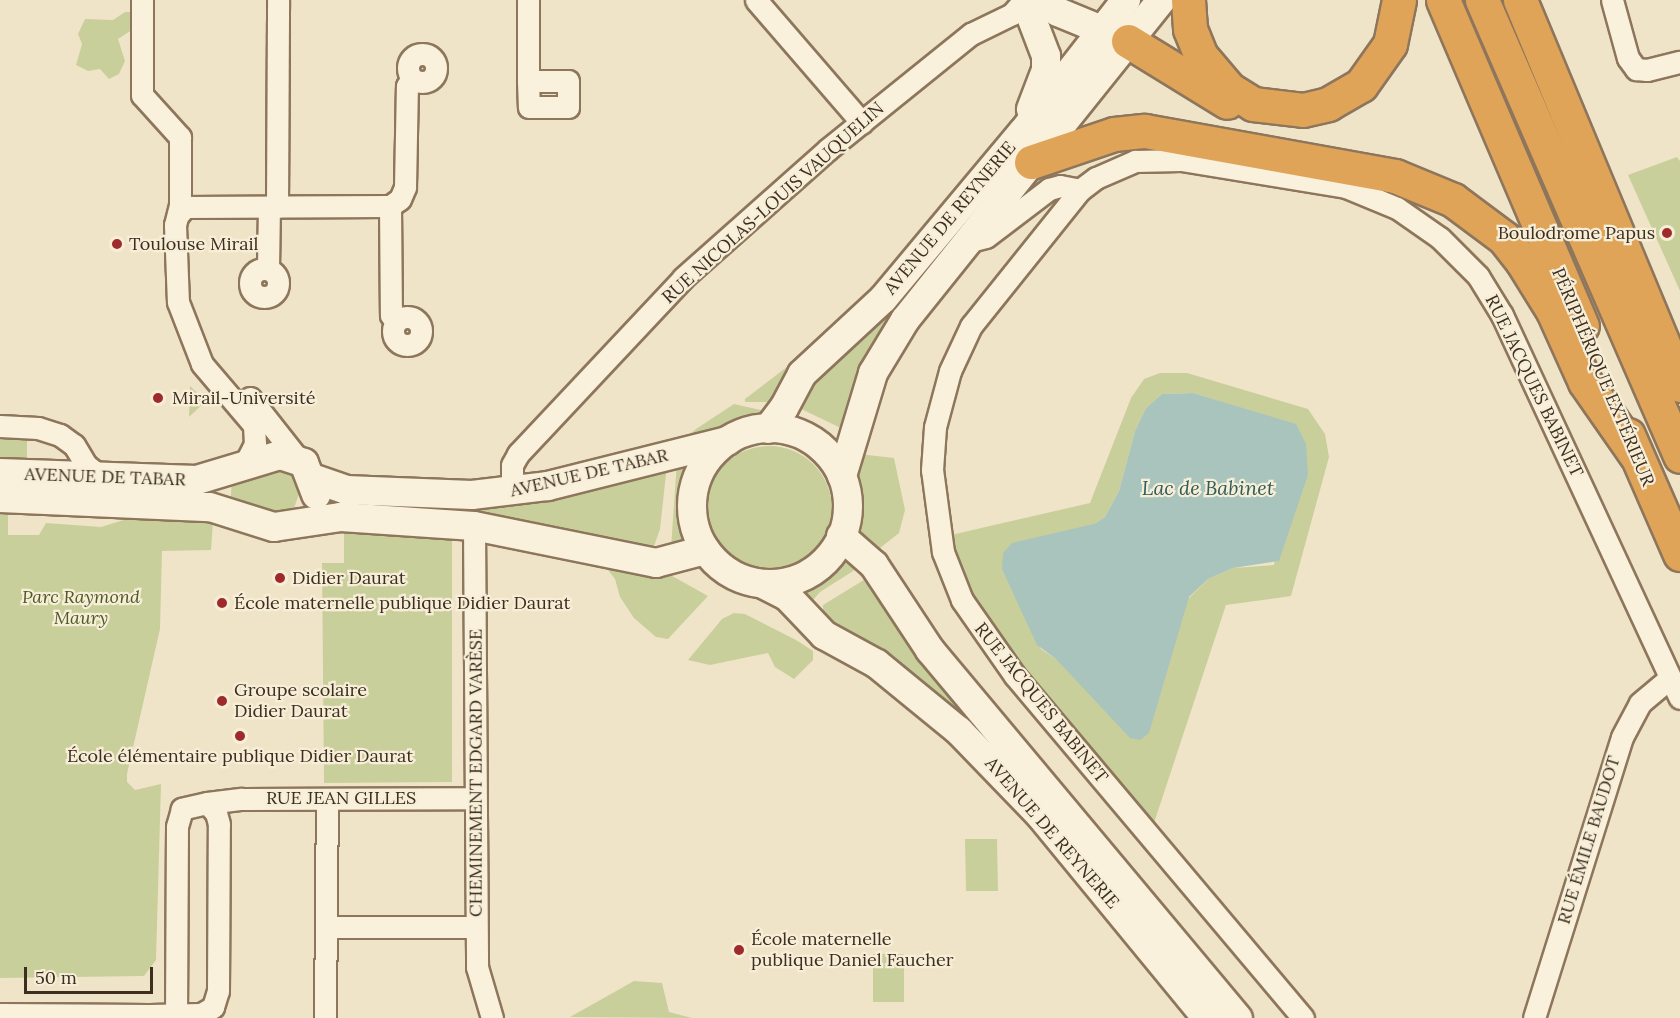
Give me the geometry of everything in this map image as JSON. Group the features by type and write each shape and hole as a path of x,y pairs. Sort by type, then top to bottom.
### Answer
{"highway":[{"path":"1188,0 1190,29 1201,56 1229,89 1253,104"},
{"path":"1116,36 1227,102 1303,110 1328,104 1361,85 1390,44 1399,0"},
{"name":"PÉRIPHÉRIQUE EXTÉRIEUR","path":"1443,0 1680,554"},
{"path":"1482,0 1680,456"},
{"path":"1520,0 1680,385"},
{"path":"1026,148 1145,131 1395,176 1453,200 1504,238 1522,261 1553,311 1585,382 1636,455"}],"main road":[{"path":"1026,148 1046,70 1044,44 1030,14 1031,0"},
{"path":"1042,0 1058,12 1116,36 1161,0"},
{"name":"AVENUE DE REYNERIE","path":"768,429 784,408 802,374 883,299 1026,148 1116,36 1126,0"},
{"name":"AVENUE DE REYNERIE","path":"842,477 873,374 904,320 970,241 1026,148"},
{"path":"1651,312 1680,356"},
{"path":"768,429 792,432 816,444 842,477 848,501 842,536 829,557 810,573 788,582 763,584 726,570 705,550 694,528 693,491 709,458 727,441 746,432 768,429"},
{"name":"AVENUE DE TABAR","path":"0,473 197,480 244,466 269,455 305,468 346,489 472,495 512,491 727,441"},
{"path":"305,468 316,498 308,519"},
{"name":"AVENUE DE TABAR","path":"0,498 210,507 274,527 308,519 341,517 474,526 636,561 678,560 705,550"},
{"name":"AVENUE DE REYNERIE","path":"842,536 877,568 930,650 1239,1018"},
{"name":"AVENUE DE REYNERIE","path":"763,584 787,596 824,635 877,664 959,731 1040,815 1207,1018"}],"street":[{"path":"142,0 142,95 180,137 178,215 175,225 175,284 202,364 254,425 255,444 244,466"},
{"path":"268,269 273,208 278,0"},
{"path":"528,0 528,81"},
{"path":"756,0 862,123"},
{"name":"RUE NICOLAS-LOUIS VAUQUELIN","path":"512,491 512,465 518,454 683,278 862,123 970,34 1012,15 1024,0"},
{"path":"1612,0 1628,58 1636,69 1647,70 1680,62"},
{"path":"178,215 185,207 390,206 400,200 405,187 406,86 412,79"},
{"name":"RUE JACQUES BABINET","path":"1303,1018 1015,676 962,600 943,552 932,470 935,427 950,371 971,326 1080,190 1096,178 1135,161 1181,160 1346,188 1397,208 1440,238 1478,276 1502,315 1680,698"},
{"path":"970,241 986,237 1049,189 1060,186 1080,190"},
{"path":"390,206 391,315 396,321"},
{"path":"190,333 305,468"},
{"path":"0,426 38,428 60,435 74,445 86,465 100,476"},
{"path":"56,474 65,463 66,454 60,435"},
{"name":"CHEMINEMENT EDGARD VARÈSE","path":"474,526 474,798 477,967 492,1018"},
{"name":"RUE ÉMILE BAUDOT","path":"1534,1018 1622,736 1640,703 1670,678"},
{"name":"RUE JEAN GILLES","path":"176,1014 178,817 182,809 207,803 242,799 474,798"},
{"path":"325,1018 327,799"},
{"path":"0,1014 201,1014 213,1007 218,991 219,824 216,813 207,803"},
{"path":"327,927 476,927"}],"green space":[{"path":"125,12 135,12 135,28 118,39 125,61 119,74 109,79 100,69 88,71 76,65 82,44 78,34 85,19 113,20"},
{"name":"Boulodrome Papus","path":"1677,157 1680,161 1680,291 1628,175"},
{"path":"1005,166 847,431 795,406 798,396"},
{"path":"800,357 776,402 745,402 745,399"},
{"path":"1160,373 1187,373 1308,409 1325,434 1329,457 1291,596 1226,605 1154,823 991,627 963,574 951,535 1090,503 1131,398 1144,379","holes":["1193,393 1296,425 1274,565 1233,568 1208,579 1189,598 1056,659 1041,649 1035,637 1094,524 1105,517 1119,491 1135,431 1146,408 1162,394"]},
{"path":"190,386 206,401 189,417"},
{"path":"734,404 765,411 685,438 696,429"},
{"path":"789,419 819,430 839,446 835,451 815,434 792,425"},
{"path":"0,433 27,441 27,463 0,463"},
{"path":"769,446 793,451 814,464 827,485 832,509 827,533 814,554 793,567 769,572 745,567 724,554 711,533 706,509 711,485 724,464 745,451"},
{"path":"859,454 894,458 905,510 899,533 875,552 859,539 860,498 854,476"},
{"path":"677,461 696,461 688,477 683,509 692,543 671,548"},
{"path":"667,465 660,529 652,552 345,511"},
{"path":"268,468 289,471 295,476 300,491 293,511 288,515 260,512 240,499 230,506 232,481 242,483"},
{"name":"Parc Raymond Maury","path":"0,509 8,511 8,535 39,535 46,523 101,527 130,518 213,521 211,550 162,551 160,629 127,774 127,782 135,790 161,784 156,960 144,976 0,978"},
{"path":"344,531 452,537 452,782 324,783 322,563 344,563"},
{"path":"849,556 861,566 820,592 807,607 800,595 802,590 814,586 843,558"},
{"path":"611,563 665,572 708,596 668,639 656,637 634,618 620,597 615,579 608,570"},
{"path":"872,575 1053,825 823,619 823,605"},
{"path":"734,613 745,614 796,640 813,651 813,660 794,679 775,667 768,653 710,665 688,660 722,619"},
{"path":"965,839 997,839 998,891 966,891"},
{"path":"873,954 904,954 904,1002 873,1002"},
{"path":"634,981 662,983 669,1012 692,1018 570,1017"}],"water":[{"name":"Lac de Babinet","path":"1193,393 1296,424 1306,444 1308,475 1279,561 1233,568 1208,579 1189,597 1149,733 1140,740 1130,738 1056,659 1037,645 1002,569 1003,553 1012,543 1094,524 1105,517 1119,491 1135,431 1146,408 1162,394"}],"place":[{"name":"Boulodrome Papus","path":"1667,233"},
{"name":"Toulouse Mirail","path":"117,244"},
{"name":"Mirail-Université","path":"158,398"},
{"name":"Didier Daurat","path":"280,578"},
{"name":"École maternelle publique Didier Daurat","path":"222,603"},
{"name":"Groupe scolaire Didier Daurat","path":"222,701"},
{"name":"École élémentaire publique Didier Daurat","path":"240,736"},
{"name":"École maternelle publique Daniel Faucher","path":"739,950"}]}
